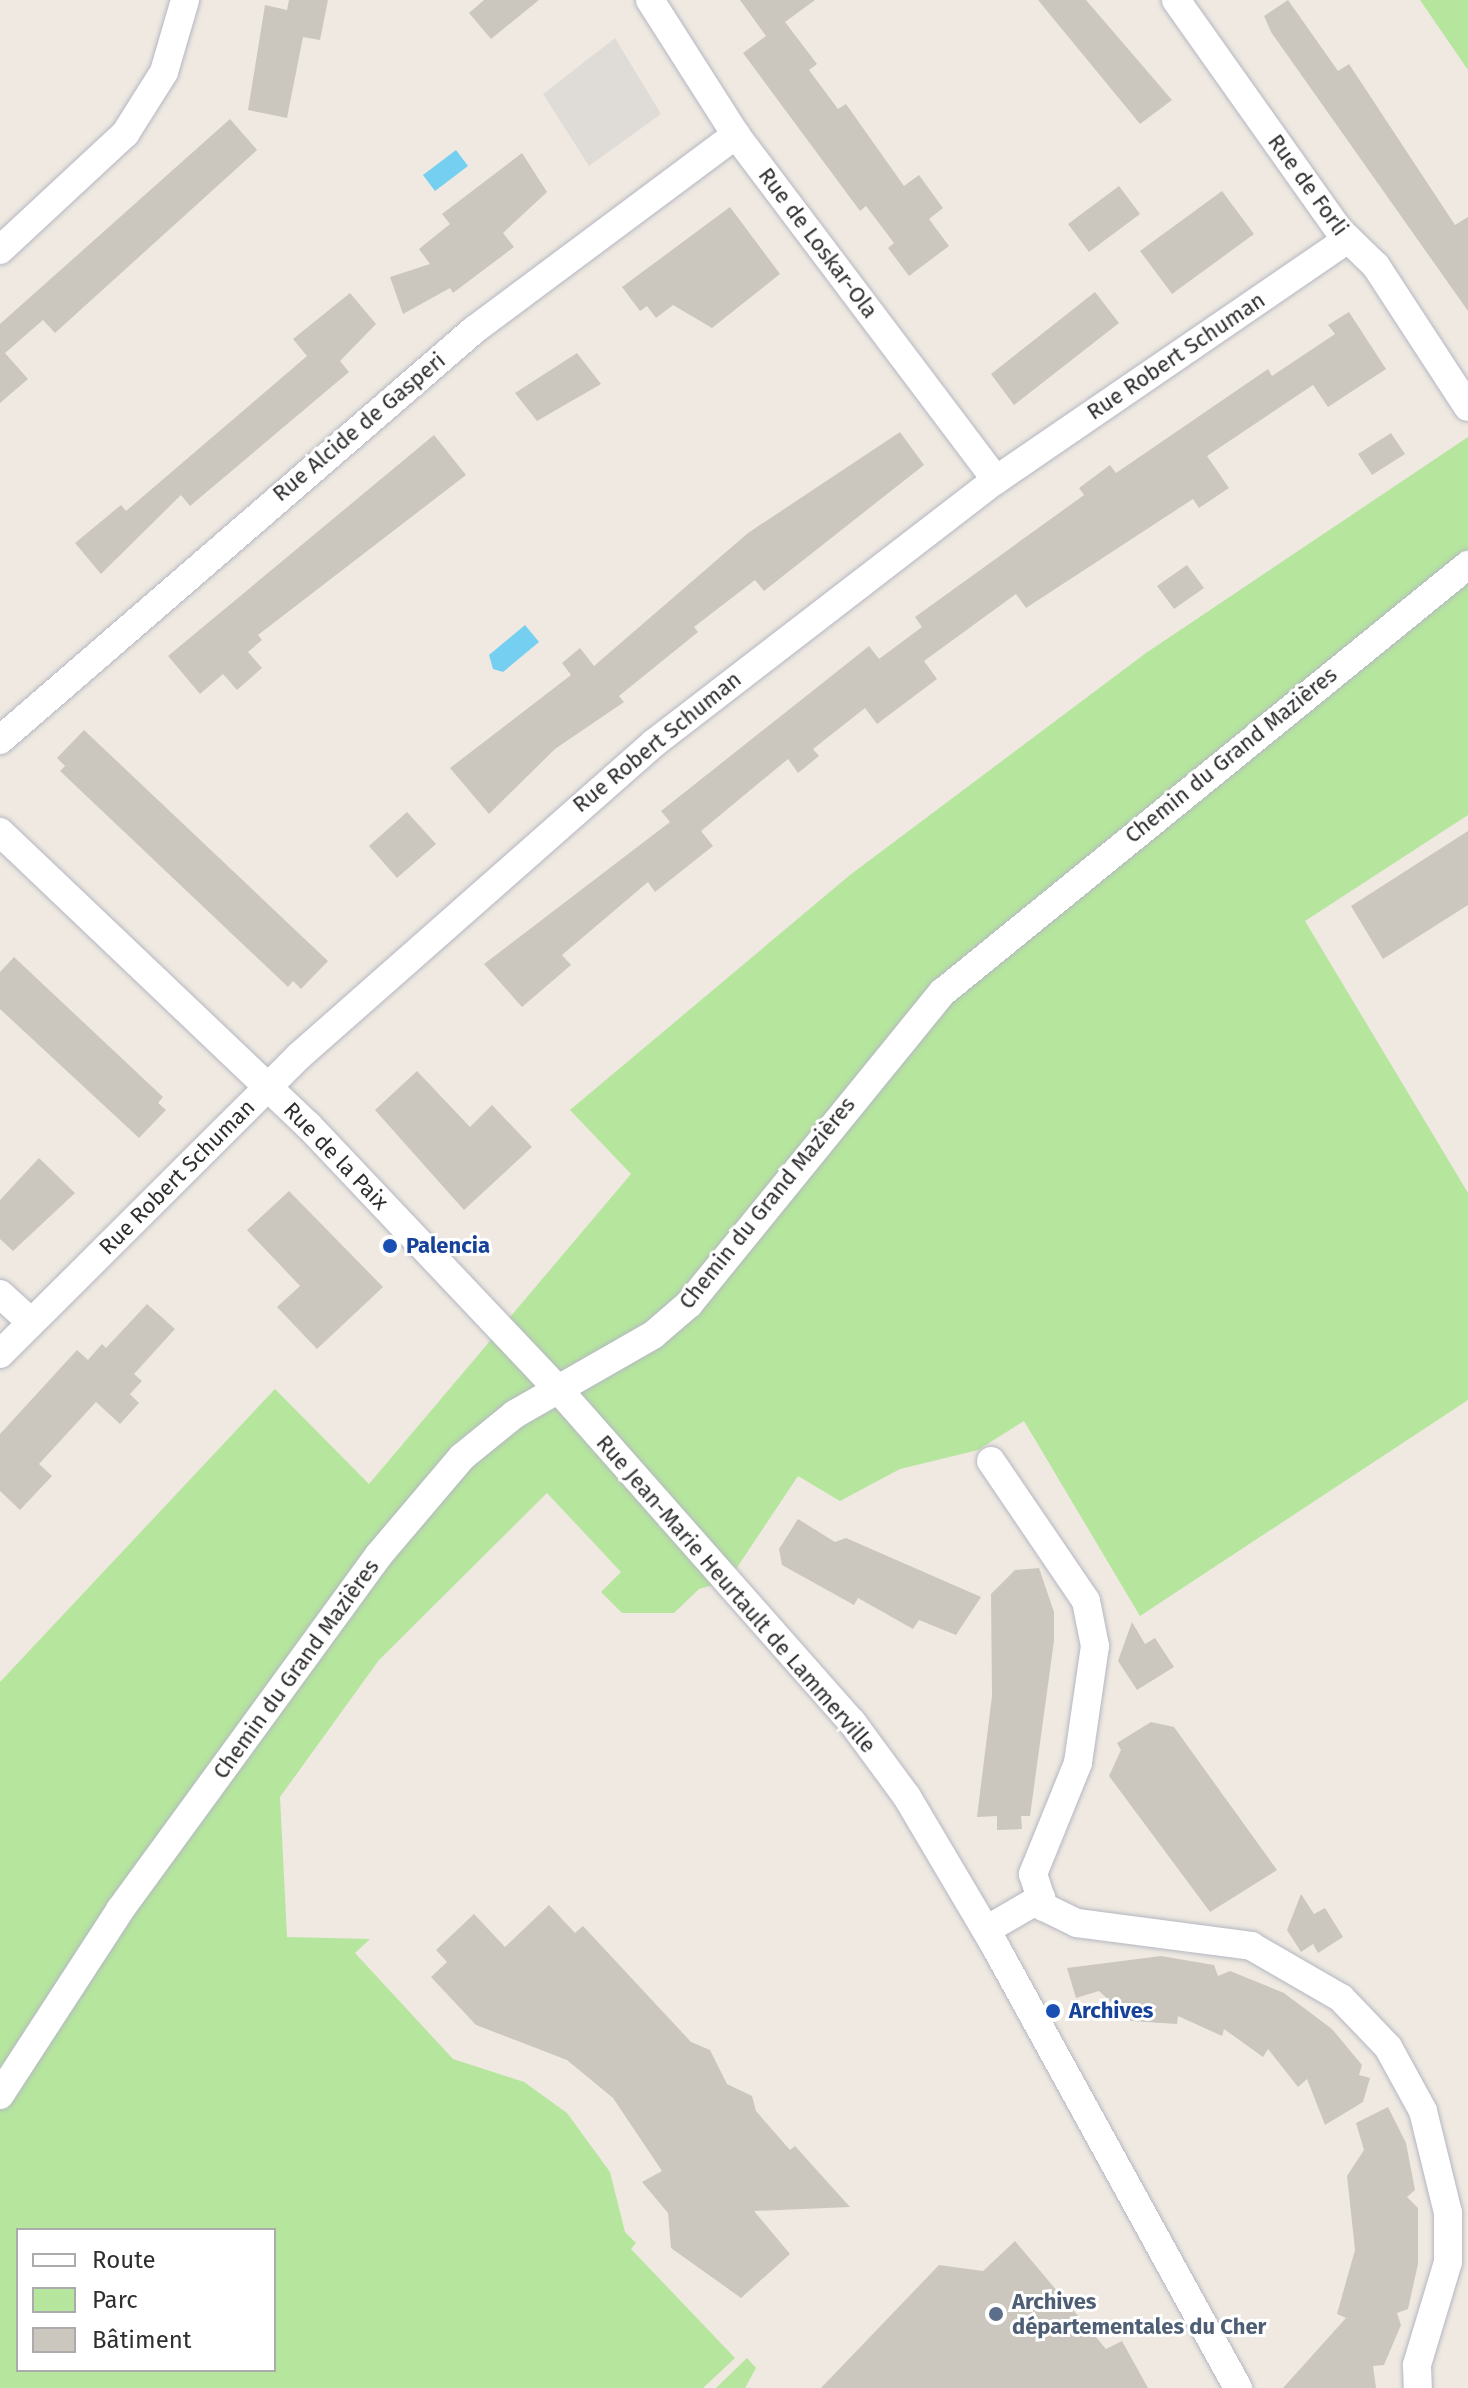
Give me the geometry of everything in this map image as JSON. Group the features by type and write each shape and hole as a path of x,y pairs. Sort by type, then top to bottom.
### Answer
{"street":[{"path":"0,250 125,134 164,72 185,0"},
{"name":"Rue de Loskar-Ola","path":"650,0 736,135 996,480"},
{"name":"Rue de Forli","path":"1176,0 1347,240 1376,266 1468,407"},
{"name":"Rue Alcide de Gasperi","path":"0,740 462,340 736,135"},
{"name":"Rue Robert Schuman","path":"0,1354 268,1087 500,872 654,743 996,480 1347,240"},
{"name":"Chemin du Grand Mazières","path":"0,2095 120,1910 378,1556 471,1449 558,1389 653,1335 689,1304 897,1042 987,952 1468,565"},
{"name":"Rue de la Paix","path":"0,832 268,1087 558,1389"},
{"path":"0,1294 31,1322"},
{"name":"Rue Jean-Marie Heurtault de Lammerville","path":"558,1389 852,1722 907,1797 986,1930 1238,2388"},
{"path":"991,1461 1079,1587 1095,1646 1078,1763 1033,1874 1041,1898 1077,1923 1251,1946 1341,1998 1388,2047 1423,2111 1448,2213 1448,2262 1417,2365 1418,2388"},
{"path":"986,1930 1041,1898"}],"green space":[{"path":"1420,0 1468,0 1468,70"},
{"path":"1468,437 1468,815 1305,921 1468,1193 1468,1400 1140,1616 1024,1421 978,1450 900,1469 840,1501 798,1476 728,1581 699,1589 674,1613 622,1613 601,1592 621,1572 547,1493 379,1660 280,1797 287,1937 370,1939 355,1953 453,2059 524,2082 567,2113 610,2172 625,2232 636,2243 631,2249 735,2358 703,2388 0,2388 0,1682 275,1389 369,1484 631,1174 570,1110 850,875 1146,653"},
{"path":"747,2358 756,2368 745,2388 716,2388"}],"shaded area":[{"path":"615,38 661,114 589,166 543,94"}],"water":[{"path":"456,150 468,166 435,191 423,175"},
{"path":"525,625 539,642 503,672 493,669 489,655"}],"building":[{"path":"289,0 328,0 320,40 303,37 287,118 248,110 265,5 287,10"},
{"path":"484,0 539,0 491,39 469,13"},
{"path":"740,0 815,0 785,22 817,64 809,70 838,109 846,104 904,186 919,175 943,208 929,219 949,246 909,276 888,248 894,243 866,206 860,211 743,53 766,36"},
{"path":"1038,0 1086,0 1172,100 1140,124"},
{"path":"1288,0 1338,71 1349,64 1455,225 1468,217 1468,311 1271,32 1264,16"},
{"path":"230,119 257,150 55,333 43,320 5,353 28,379 0,403 0,324"},
{"path":"522,153 547,192 503,233 514,247 453,293 450,288 403,314 390,277 430,264 419,249 450,224 442,214"},
{"path":"1119,186 1140,214 1089,252 1068,224"},
{"path":"1222,191 1254,234 1172,294 1140,251"},
{"path":"730,207 780,274 712,328 673,305 656,318 647,306 640,311 622,287"},
{"path":"1095,292 1119,323 1014,405 991,374"},
{"path":"350,293 376,324 340,361 349,372 190,506 181,495 101,574 75,543 121,505 126,511 307,356 293,339"},
{"path":"1349,312 1386,369 1328,407 1313,385 1207,456 1229,488 1199,508 1193,499 1026,608 1016,594 924,661 937,679 877,724 865,708 813,749 819,756 798,773 788,759 701,831 713,846 655,892 648,882 562,955 571,965 522,1007 484,964 670,822 661,811 869,646 879,659 922,627 915,617 1084,495 1079,488 1110,465 1116,473 1268,369 1272,376 1335,334 1328,325"},
{"path":"577,353 601,384 537,421 515,393"},
{"path":"900,432 924,465 764,591 755,580 694,627 698,632 619,696 624,702 555,749 489,814 450,768 571,675 562,663 580,648 594,666 748,533"},
{"path":"1391,433 1405,454 1372,475 1358,454"},
{"path":"434,435 466,475 258,635 262,640 248,652 262,668 237,690 223,674 200,694 168,656"},
{"path":"1187,565 1204,588 1174,609 1157,586"},
{"path":"84,730 328,961 301,989 293,981 288,987 60,771 65,766 57,758"},
{"path":"407,812 436,844 397,878 369,846"},
{"path":"1468,831 1468,905 1383,959 1351,906"},
{"path":"14,957 163,1097 158,1103 166,1110 139,1138 0,1009 0,972"},
{"path":"417,1071 470,1127 492,1105 532,1147 464,1210 375,1110"},
{"path":"39,1158 75,1193 13,1251 0,1239 0,1200"},
{"path":"289,1191 383,1287 317,1349 277,1307 300,1286 247,1230"},
{"path":"147,1304 175,1329 134,1374 142,1381 130,1394 139,1403 120,1424 96,1402 39,1464 52,1476 20,1510 0,1491 0,1434 77,1350 88,1360 102,1344 106,1348"},
{"path":"798,1519 835,1542 846,1538 981,1597 956,1635 919,1620 913,1629 858,1598 854,1605 782,1565 779,1549"},
{"path":"1039,1568 1054,1612 1054,1641 1030,1816 1021,1816 1022,1829 997,1830 997,1816 977,1817 992,1696 991,1594 1015,1570"},
{"path":"1132,1622 1145,1644 1155,1638 1174,1667 1137,1690 1118,1661"},
{"path":"1151,1722 1174,1727 1277,1870 1210,1912 1109,1776 1121,1750 1117,1743"},
{"path":"1301,1894 1314,1914 1325,1908 1343,1937 1318,1953 1313,1944 1301,1952 1287,1930"},
{"path":"549,1905 575,1933 583,1926 691,2042 710,2050 727,2084 752,2096 756,2111 790,2150 795,2146 850,2207 754,2211 790,2254 741,2298 671,2248 668,2213 642,2182 662,2171 613,2098 567,2060 476,2025 431,1977 447,1962 436,1950 474,1914 505,1947"},
{"path":"1161,1956 1214,1965 1218,1976 1230,1971 1284,1993 1332,2029 1362,2065 1359,2075 1370,2078 1363,2102 1325,2125 1307,2079 1298,2087 1268,2049 1263,2057 1224,2029 1222,2036 1178,2016 1177,2024 1131,2021 1099,1991 1076,1998 1067,1968"},
{"path":"1388,2107 1406,2143 1415,2190 1407,2197 1418,2208 1418,2264 1408,2309 1397,2313 1401,2325 1384,2365 1373,2366 1376,2388 1283,2388 1346,2318 1337,2314 1355,2250 1347,2176 1364,2150 1356,2123"},
{"path":"1015,2241 1106,2349 1122,2341 1148,2388 821,2388 939,2265 983,2271"}],"place":[{"name":"Palencia","path":"390,1246"},
{"name":"Archives","path":"1053,2011"},
{"name":"Archives départementales du Cher","path":"996,2314"}]}
